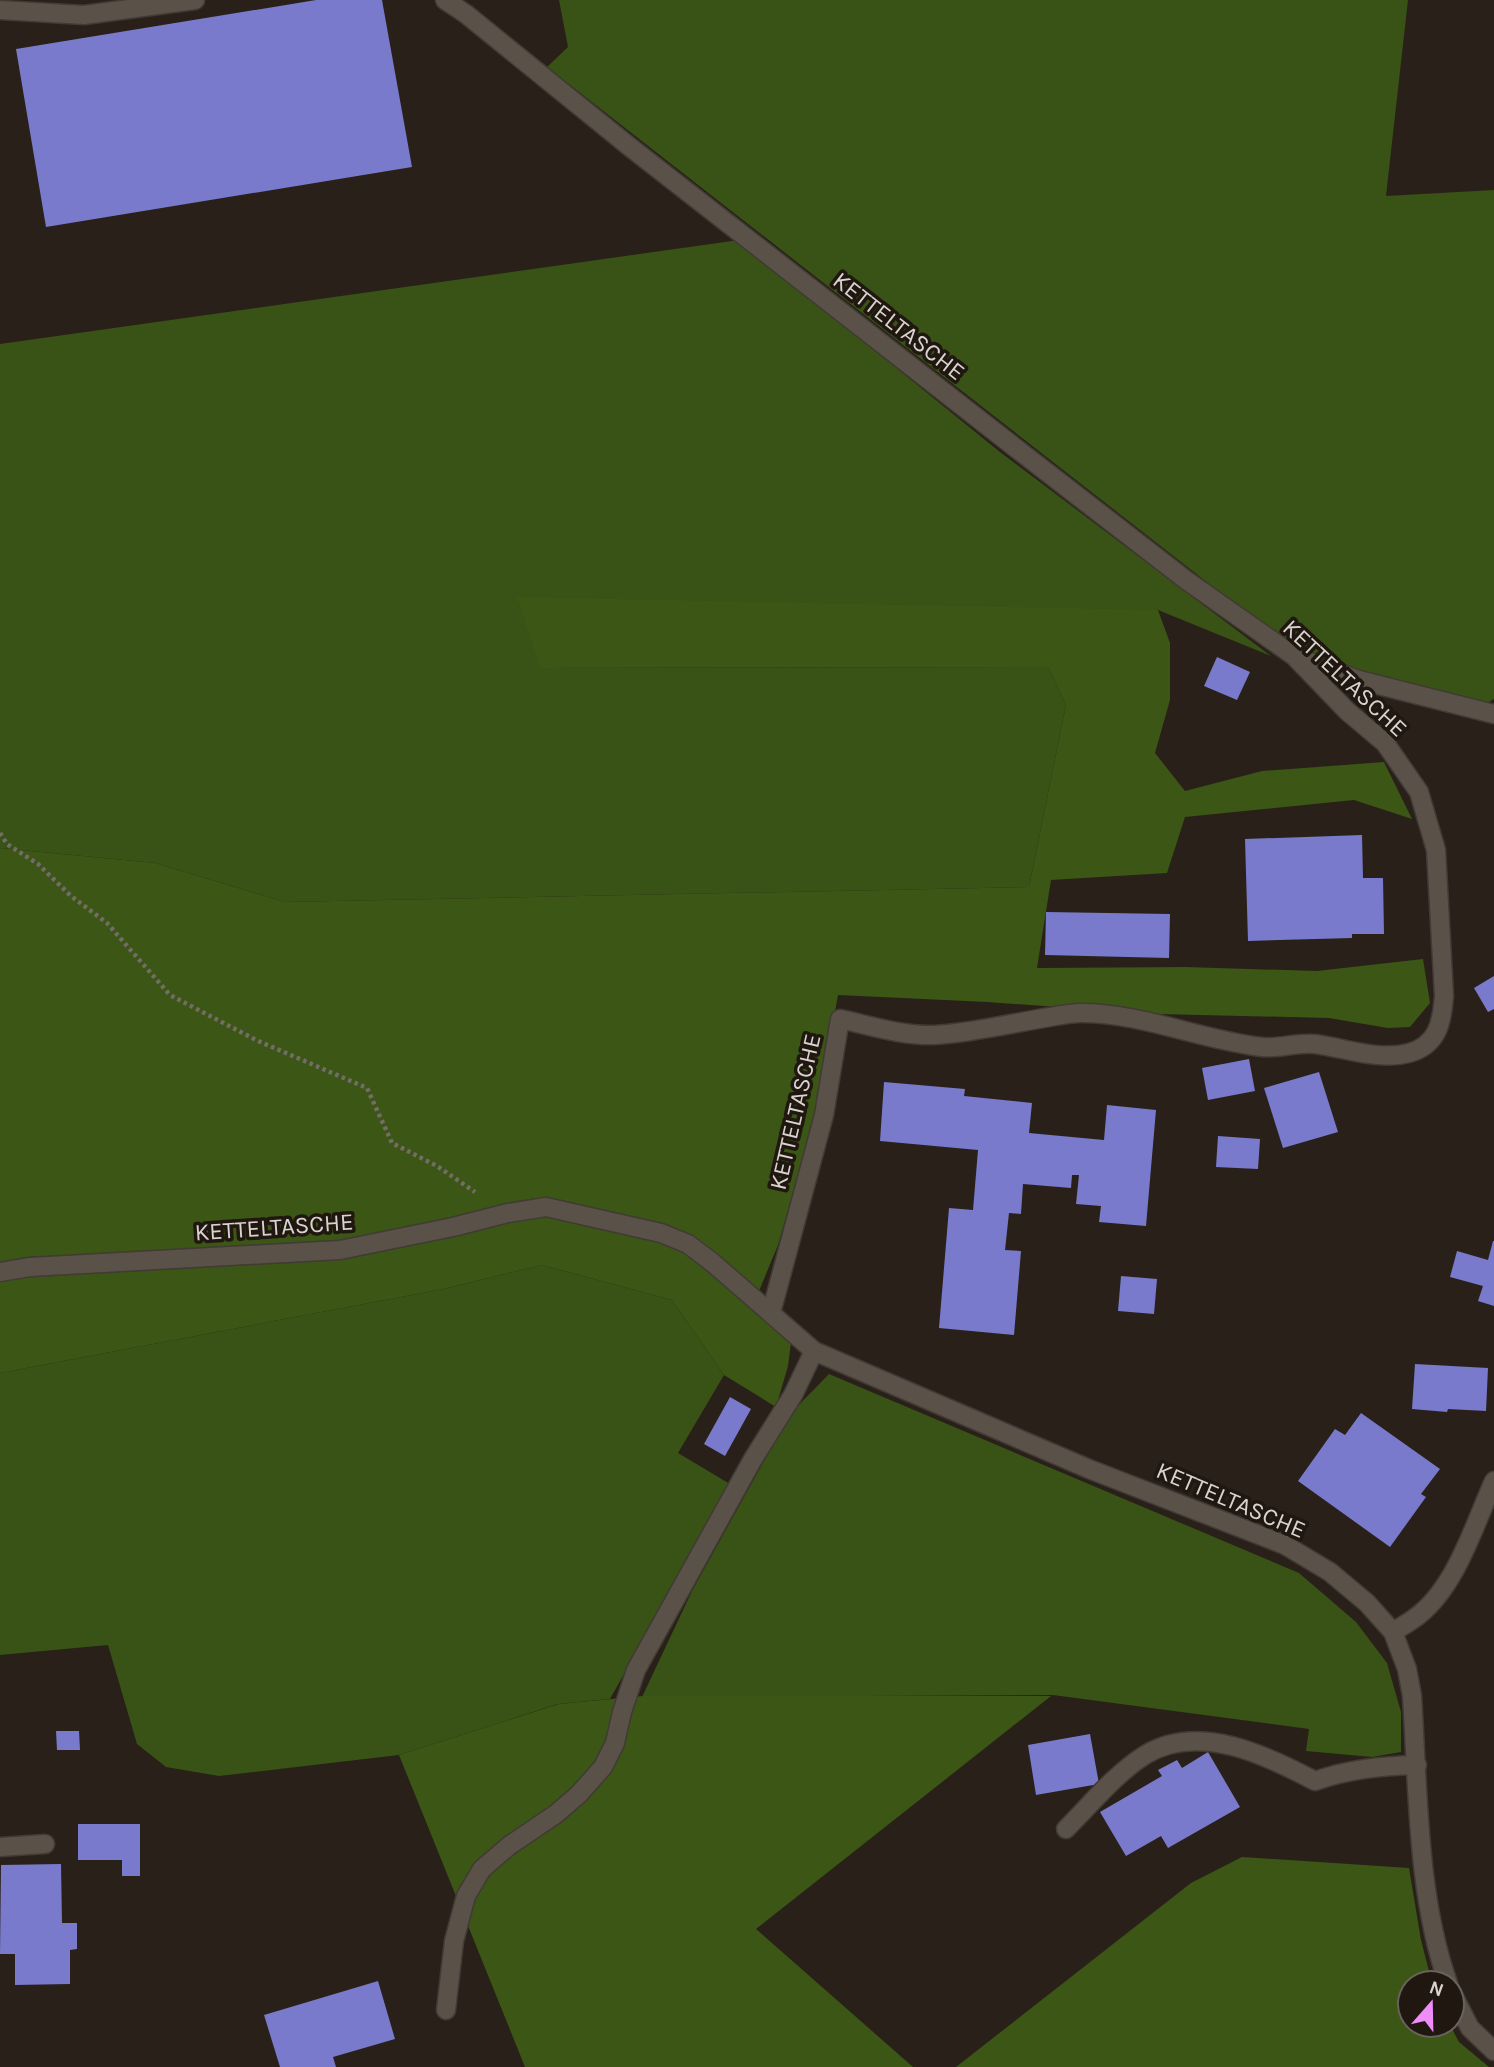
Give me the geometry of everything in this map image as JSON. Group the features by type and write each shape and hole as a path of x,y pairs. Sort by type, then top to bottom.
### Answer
{"street":[{"path":"0,10 84,15 195,0"},
{"name":"KETTELTASCHE","path":"445,0 1047,473 1186,580 1294,656 1347,711 1385,743 1419,792 1436,850 1444,996 1440,1028 1434,1038 1420,1049 1396,1056 1313,1044 1265,1048 1230,1042 1138,1018 1109,1014 1077,1013 934,1035 908,1034 840,1019 824,1115 771,1313"},
{"path":"1294,656 1359,680 1494,714"},
{"name":"KETTELTASCHE","path":"0,1272 30,1267 340,1250 508,1213 546,1208 561,1209 675,1238 688,1244 814,1351 1090,1469 1285,1545 1329,1572 1367,1603 1392,1632 1407,1669 1412,1696 1425,1883 1443,1969"},
{"path":"446,2010 454,1941 466,1896 482,1869 510,1845 556,1814 579,1794 603,1767 615,1743 636,1670 753,1459 793,1395 814,1351"},
{"path":"1392,1632 1420,1615 1438,1596 1453,1573 1494,1481"},
{"path":"1066,1829 1128,1768 1144,1756 1161,1747 1182,1743 1228,1745 1285,1765 1315,1781 1342,1771 1373,1766 1417,1765"},
{"path":"0,1847 45,1844"},
{"path":"1466,2020 1470,2028 1494,2051"}],"path":[{"path":"0,833 7,844 38,864 71,897 107,923 170,995 256,1040 367,1088 392,1143 437,1166 472,1191 495,1194 508,1213"}],"green space":[{"path":"559,0 1408,0 1386,196 1494,190 1494,699 1482,706 1346,670 1286,644 547,67 568,47"},
{"path":"739,240 1000,452 1271,656 1158,610 540,668 1048,667 1066,705 1029,887 285,902 155,863 0,848 0,344"},
{"path":"517,597 1158,610 1170,643 1170,700 1155,753 1185,791 1262,771 1384,762 1412,819 1354,800 1185,817 1167,873 1051,880 1037,968 1186,967 1317,971 1423,959 1430,1003 1410,1027 1388,1028 1329,1018 1159,1014 838,995 819,1102 778,1245 759,1291 696,1242 548,1200 344,1243 26,1257 0,1263 0,848 155,863 285,902 1029,887 1066,705 1048,667 540,668"},
{"path":"534,1213 672,1241 756,1308 791,1343 788,1366 776,1407 724,1375 672,1300 542,1265 443,1289 0,1373 0,1280 28,1275 250,1261"},
{"path":"542,1265 672,1300 724,1375 678,1453 730,1484 610,1699 558,1704 399,1755 219,1776 166,1767 137,1744 108,1645 0,1655 0,1373 443,1289"},
{"path":"829,1374 1299,1573 1356,1622 1387,1663 1401,1712 1401,1752 1372,1757 1306,1751 1309,1729 1053,1695 642,1697 692,1591 790,1414"},
{"path":"643,1696 1051,1696 756,1929 913,2067 525,2067 399,1755 559,1704"},
{"path":"1242,1857 1409,1868 1428,1969 1396,1969 1396,2039 1457,2039 1489,2067 956,2067 1191,1883"}],"building":[{"path":"316,0 382,0 412,167 46,227 16,49"},
{"path":"1217,657 1250,672 1237,700 1204,686"},
{"path":"1362,835 1363,878 1383,878 1384,934 1352,934 1352,938 1248,941 1245,839"},
{"path":"1046,912 1170,914 1169,958 1045,955"},
{"path":"1494,976 1494,1009 1488,1012 1474,988"},
{"path":"1249,1059 1255,1091 1208,1100 1202,1068"},
{"path":"1319,1072 1338,1132 1283,1148 1264,1088"},
{"path":"884,1082 965,1089 964,1096 1032,1103 1029,1133 1104,1140 1107,1105 1156,1110 1146,1226 1099,1222 1101,1206 1076,1204 1079,1175 1072,1175 1071,1188 1023,1184 1021,1214 1009,1213 1005,1250 1021,1251 1014,1335 939,1328 949,1208 973,1210 978,1150 880,1141"},
{"path":"1218,1136 1260,1139 1258,1169 1216,1167"},
{"path":"1493,1241 1494,1306 1478,1301 1483,1286 1450,1277 1457,1251 1488,1260"},
{"path":"1121,1276 1157,1279 1154,1314 1118,1311"},
{"path":"1415,1364 1488,1368 1486,1411 1412,1409"},
{"path":"730,1397 751,1409 725,1456 704,1444"},
{"path":"1361,1413 1440,1469 1421,1494 1426,1497 1390,1547 1298,1481 1335,1429 1345,1435"},
{"path":"56,1731 79,1731 80,1750 57,1750"},
{"path":"1090,1734 1099,1784 1036,1795 1028,1745"},
{"path":"1208,1752 1240,1807 1168,1848 1161,1836 1126,1856 1100,1812 1162,1776 1158,1770 1177,1760 1182,1768"},
{"path":"78,1824 140,1824 140,1876 122,1876 122,1860 78,1860"},
{"path":"61,1864 62,1923 77,1923 77,1949 70,1950 70,1984 15,1985 15,1954 0,1954 1,1865"},
{"path":"378,1981 395,2039 333,2057 336,2067 280,2067 264,2015"}]}
